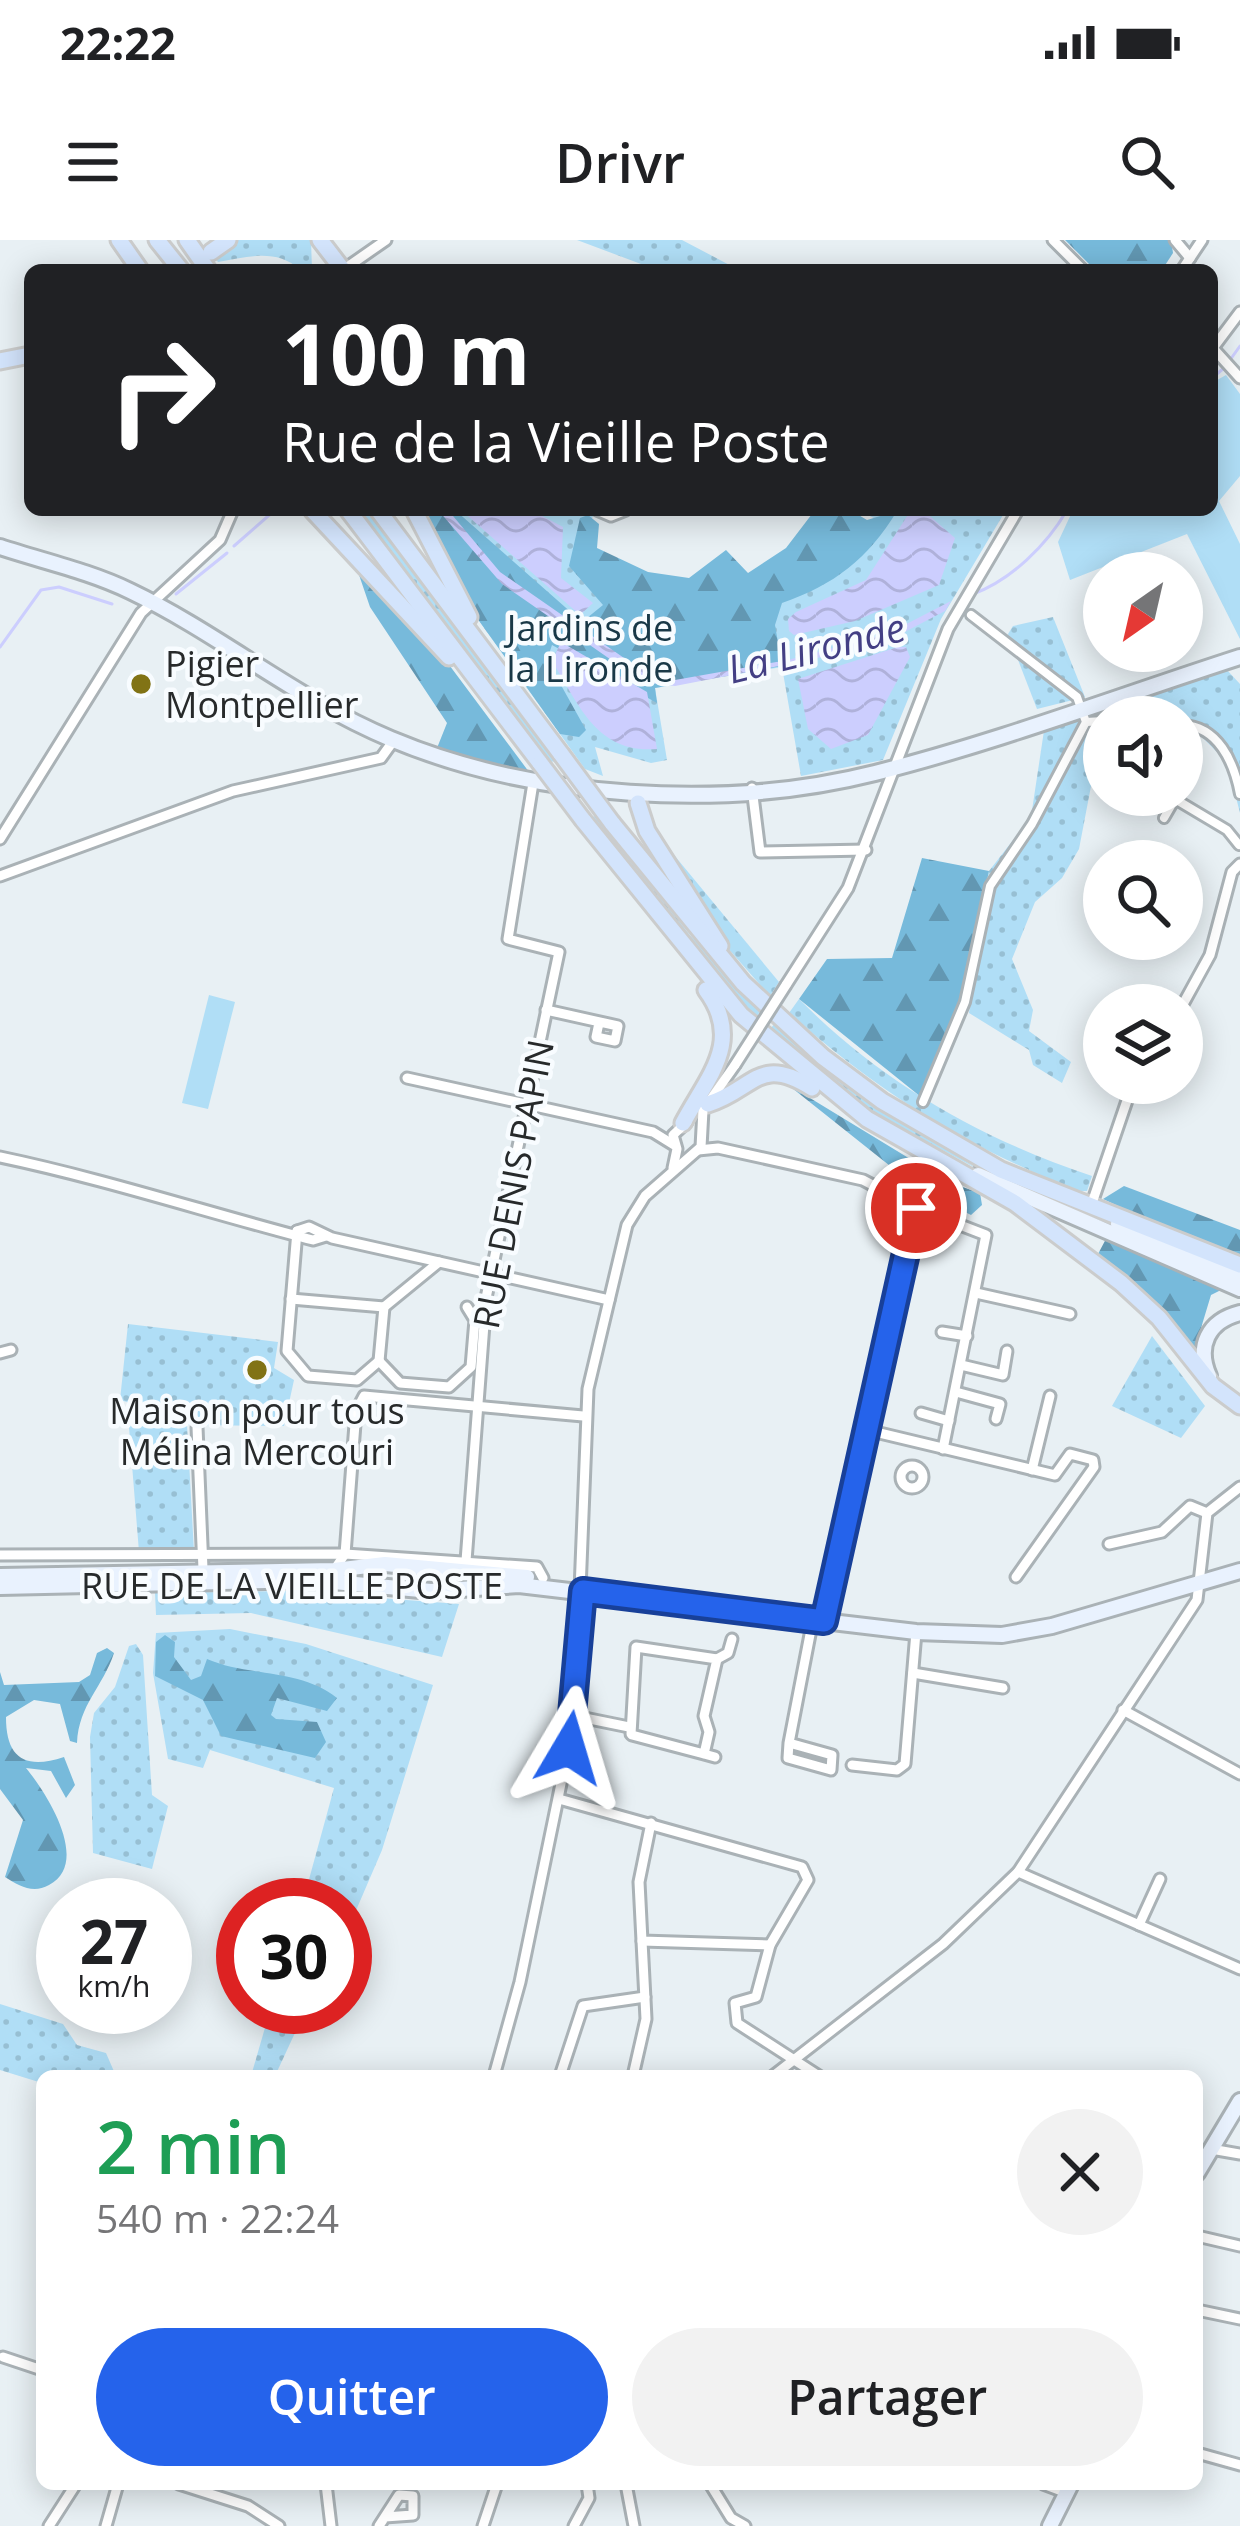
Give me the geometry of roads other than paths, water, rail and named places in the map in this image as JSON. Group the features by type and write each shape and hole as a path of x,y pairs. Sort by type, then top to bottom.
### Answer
{"main road":[{"path":"197,247 228,240"},
{"path":"320,240 338,264"},
{"path":"317,516 466,676 476,679"},
{"path":"353,516 677,943 741,1016 867,1119"},
{"path":"382,516 612,823 743,983 790,1029 882,1101 1001,1170 1240,1277"},
{"path":"417,516 478,633 476,641"},
{"path":"0,547 126,589 298,694 394,740 533,783 639,799 837,780 1083,715"},
{"path":"1139,696 1238,662"},
{"path":"639,799 647,831 741,973 743,983"},
{"path":"677,943 677,953 718,1005 725,1027 720,1058 691,1128"},
{"path":"705,1107 748,1080 778,1073 951,1165 1015,1203 1141,1299 1213,1387 1240,1406"},
{"path":"951,1165 1240,1289"},
{"path":"1001,1170 1240,1265"},
{"path":"1213,1387 1204,1344 1217,1323 1240,1313"},
{"name":"RUE DE LA VIEILLE POSTE","path":"0,1576 134,1571 203,1561 334,1570 349,1561 470,1566 562,1580 583,1591"},
{"name":"RUE DE LA VIEILLE POSTE","path":"0,1587 312,1580 431,1591 484,1585 583,1591 916,1632 1028,1631 1202,1586 1240,1571"},
{"path":"1203,2162 1240,2101"},
{"path":"1050,2526 1068,2490"}],"street":[{"path":"352,264 386,240"},
{"path":"1053,240 1077,264"},
{"path":"1174,240 1190,258"},
{"path":"1186,264 1202,240"},
{"path":"1218,340 1240,312"},
{"path":"0,839 149,603 220,540 232,516"},
{"path":"673,1168 675,1147 735,1065 839,904 866,850 958,610 1014,516"},
{"path":"923,1102 965,1002 990,886 1032,824 1083,715 1077,698 971,615"},
{"path":"1203,731 1230,755 1240,794"},
{"path":"0,876 233,791 381,758 394,740"},
{"name":"RUE DENIS PAPIN","path":"470,1566 490,1273 559,952 508,939 533,783"},
{"path":"752,788 760,852 866,850"},
{"path":"1164,818 1174,799 1227,830 1239,845"},
{"path":"1195,984 1204,969 1232,872 1240,864"},
{"path":"546,1010 618,1026 615,1041 596,1037 599,1023"},
{"path":"407,1078 658,1133 691,1128 718,1148"},
{"path":"1092,1203 1126,1104"},
{"path":"691,1128 694,1152"},
{"path":"658,1133 675,1147 694,1152 718,1148 863,1180 916,1208 986,1235 944,1449"},
{"path":"496,2070 520,1982 575,1716 583,1591 584,1416 609,1300 633,1213 694,1152"},
{"path":"0,1157 219,1218 297,1231 313,1240 326,1236 609,1300"},
{"path":"789,1743 825,1749 832,1755 831,1770 788,1758 789,1743 916,1208"},
{"path":"297,1231 286,1348 308,1376 357,1380 379,1361 384,1307"},
{"path":"291,1300 384,1307 439,1262"},
{"path":"976,1293 1070,1314"},
{"path":"379,1361 400,1383 449,1387 472,1367 476,1320 466,1307"},
{"path":"942,1332 967,1336"},
{"path":"961,1365 1003,1375 1007,1351"},
{"path":"956,1392 1000,1404 996,1419"},
{"path":"1032,1470 1050,1396"},
{"path":"349,1561 361,1398 584,1416"},
{"path":"921,1413 950,1421"},
{"path":"197,1427 203,1561"},
{"path":"867,1430 1048,1473 1060,1474 1070,1454 1091,1458 1095,1465 1016,1577"},
{"path":"914,1466 920,1444"},
{"path":"781,2070 943,1943 1018,1872 1192,1609 1202,1586 1199,1565 1208,1513 1240,1487"},
{"path":"1109,1544 1162,1532 1190,1505 1208,1513"},
{"path":"52,1552 64,1572"},
{"name":"RUE DE LA VIEILLE POSTE","path":"0,1556 52,1552 203,1561 349,1561"},
{"name":"RUE DE LA VIEILLE POSTE","path":"133,1554 134,1571"},
{"path":"852,1765 897,1770 905,1763 916,1632"},
{"path":"717,1659 704,1716 709,1755 632,1736 628,1727 636,1647 717,1659 728,1654 732,1639"},
{"path":"913,1673 1003,1688"},
{"path":"1123,1709 1240,1774"},
{"path":"575,1716 628,1727"},
{"path":"559,1799 802,1867 806,1884 770,1945 756,1997 735,2003 737,2023 811,2070"},
{"path":"635,2070 645,1997 639,1882 651,1823"},
{"path":"1018,1872 1240,1969"},
{"path":"1139,1925 1160,1879"},
{"path":"642,1941 770,1945"},
{"path":"562,2070 583,2006 645,1997"},
{"path":"1210,2149 1240,2154"},
{"path":"1203,2237 1240,2246"},
{"path":"1203,2312 1240,2319"},
{"path":"3,2357 36,2368"},
{"path":"1203,2454 1240,2465"},
{"path":"49,2526 74,2490"},
{"path":"106,2526 116,2490"},
{"path":"197,2490 248,2506 279,2526"},
{"path":"327,2490 331,2526"},
{"path":"483,2526 494,2490"},
{"path":"574,2526 589,2498 588,2490"},
{"path":"627,2490 634,2526"},
{"path":"714,2490 731,2518 745,2526"}],"water":[{"path":"443,516 453,516 500,572 637,667 675,680 788,660 889,633 951,601 945,611 895,637 810,660 675,686 643,682 502,584"},
{"path":"468,516 542,516 563,527 561,578 593,603 580,615"},
{"path":"907,516 930,516 955,538 939,585 855,621 794,635 789,631 788,619 796,612 866,580"},
{"path":"561,642 647,692 657,749 619,744 592,723 552,661"},
{"path":"906,647 910,657 868,735 831,749 808,729 798,679"}],"waterway":[{"name":"La Lironde","path":"1230,360 1240,346"},
{"name":"La Lironde","path":"1218,373 1224,368"},
{"name":"La Lironde","path":"234,546 268,516"},
{"name":"La Lironde","path":"973,594 1027,560 1063,516"},
{"name":"La Lironde","path":"176,594 227,553"},
{"name":"La Lironde","path":"0,647 41,590 59,587 112,604"}],"place":[{"name":"Pigier Montpellier","path":"141,684"},
{"name":"Maison pour tous Mélina Mercouri","path":"257,1370"}],"park label":[{"name":"Jardins de la Lironde","path":"590,648"}]}
